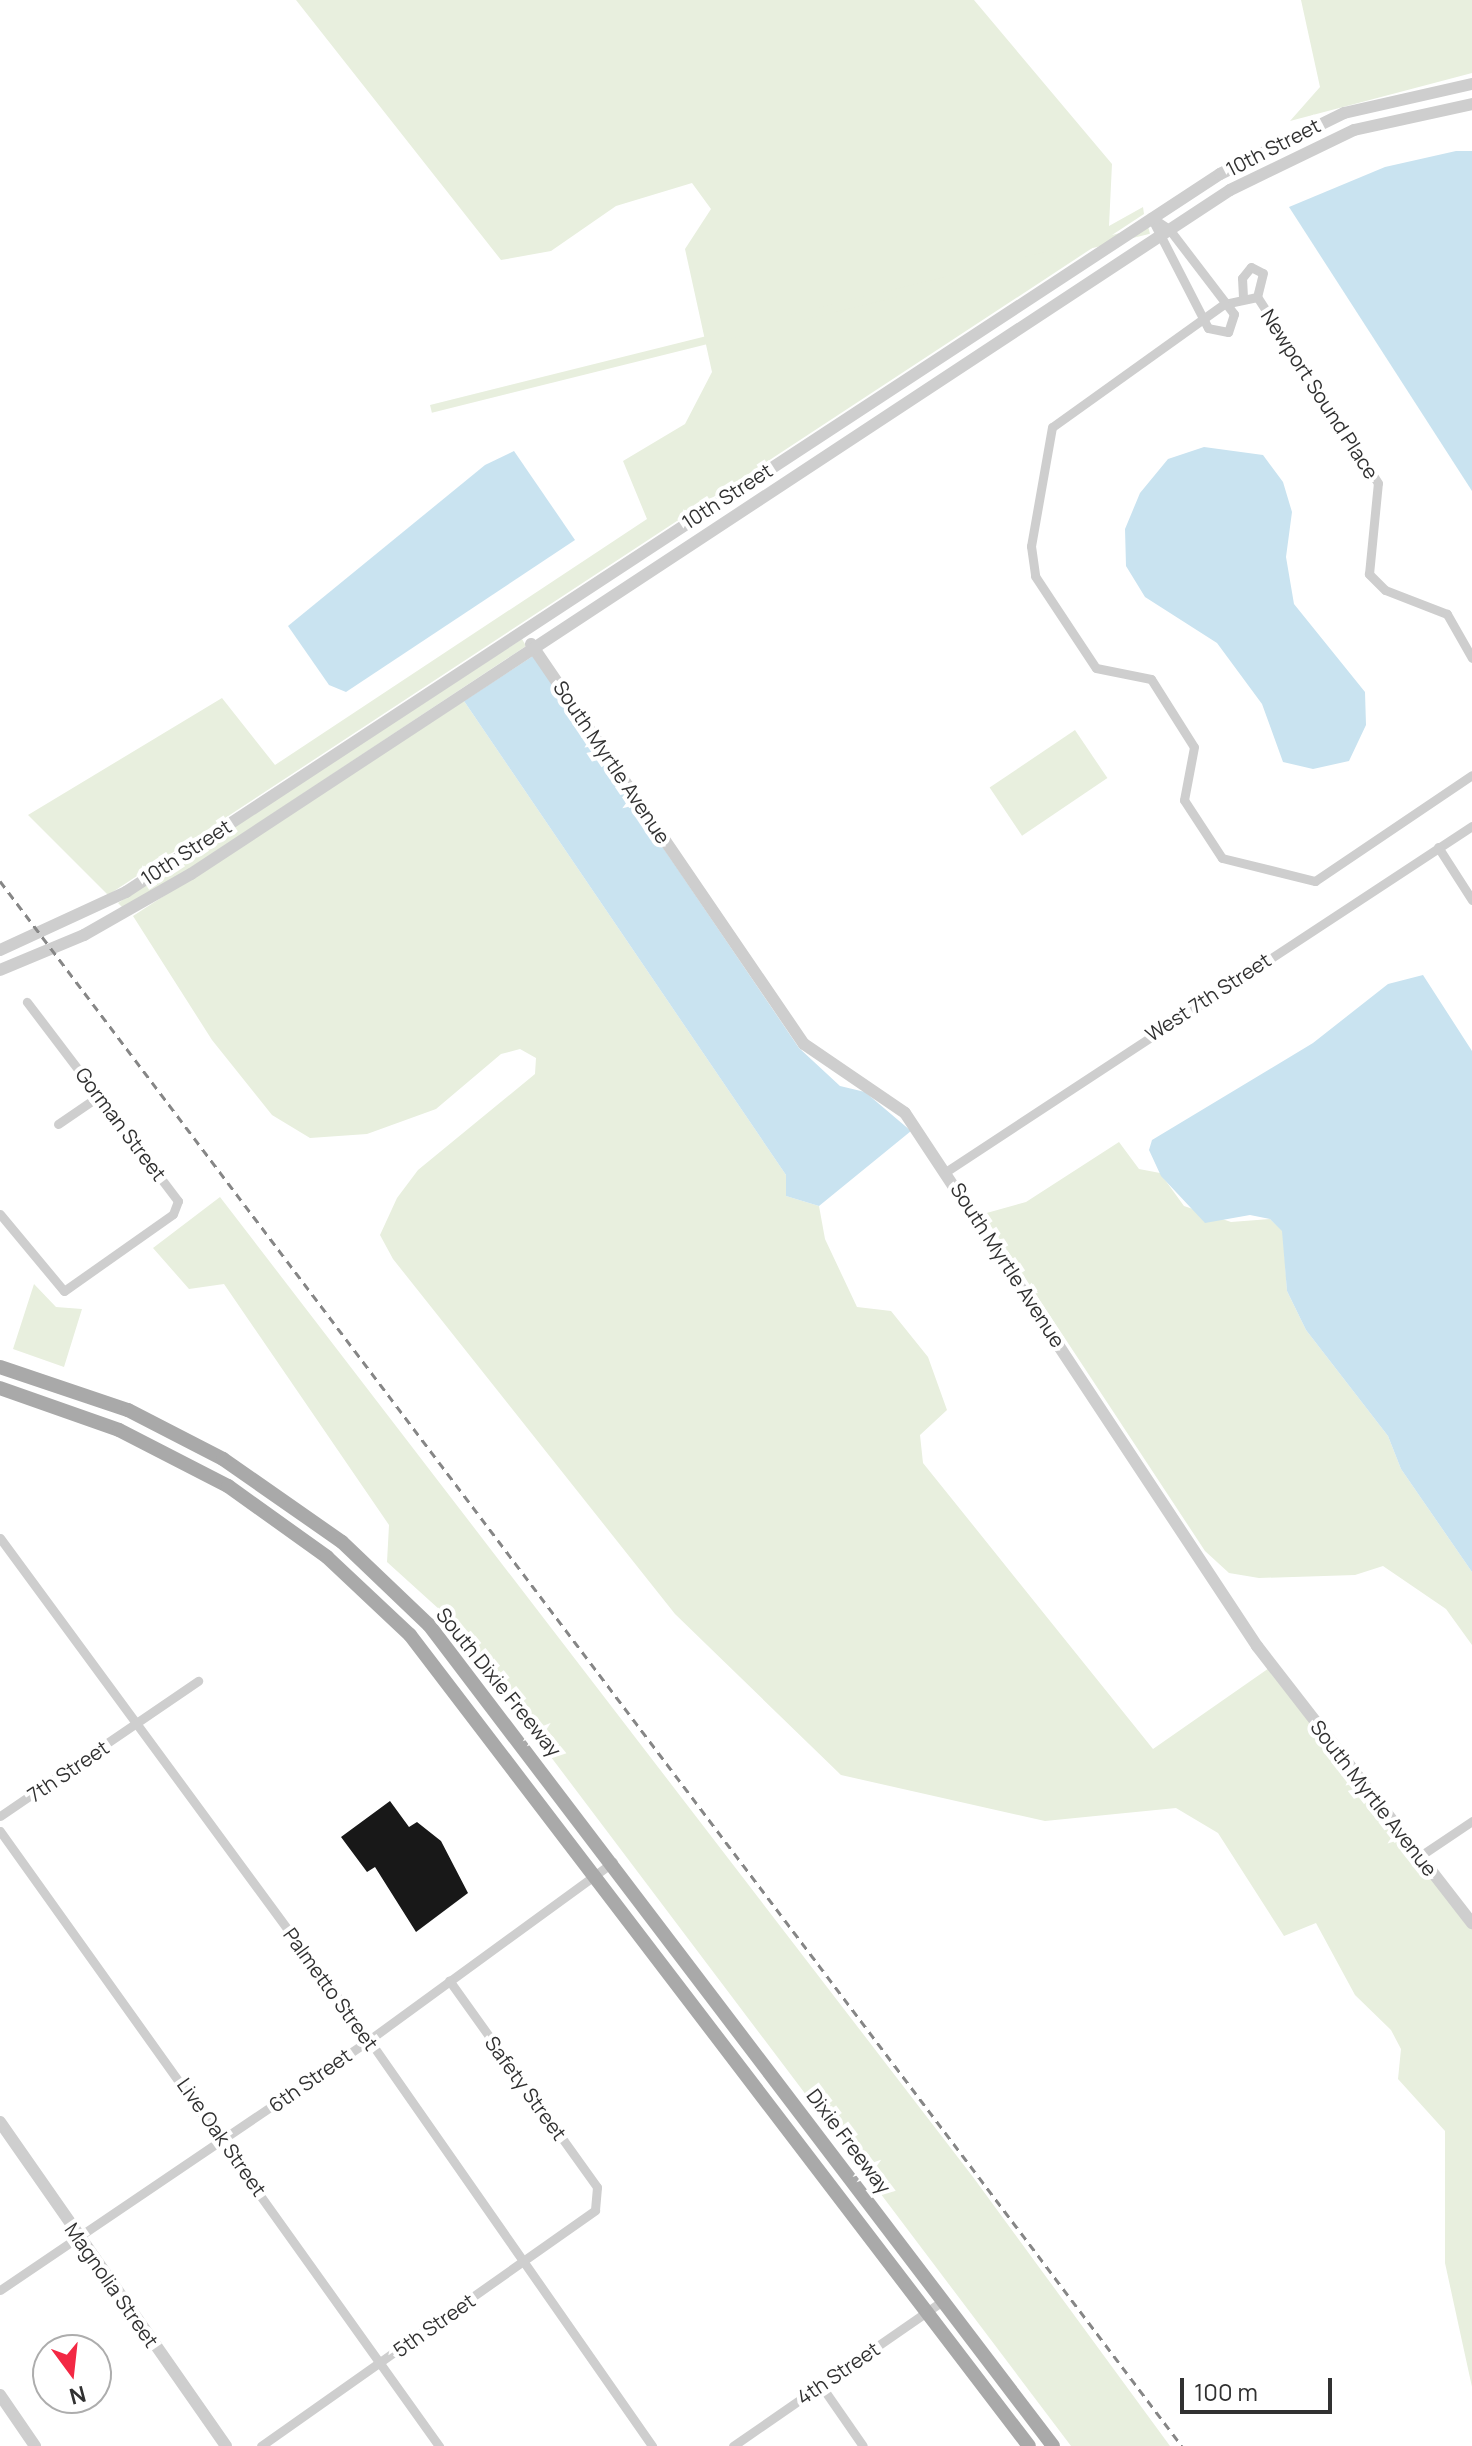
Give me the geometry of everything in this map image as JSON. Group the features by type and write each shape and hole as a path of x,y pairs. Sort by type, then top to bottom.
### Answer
{"main road":[{"name":"South Dixie Freeway","path":"0,1367 128,1410 192,1441 283,1497 368,1565 497,1708 613,1862"},
{"name":"South Dixie Freeway","path":"0,1388 119,1430 184,1461 267,1512 352,1579 481,1721 597,1873"},
{"name":"Dixie Freeway","path":"613,1862 1053,2446"},
{"name":"Dixie Freeway","path":"597,1873 1029,2446"}],"street":[{"name":"10th Street","path":"0,950 83,915 523,631 1151,217 1314,124 1389,99 1472,84"},
{"name":"10th Street","path":"3,968 94,930 191,874 1169,229 1314,145 1472,104"},
{"path":"1151,217 1169,229 1224,304"},
{"path":"1151,217 1156,237 1202,319"},
{"path":"1243,297 1242,278 1251,267 1263,273 1257,297"},
{"path":"1184,283 1199,272"},
{"name":"Newport Sound Place","path":"1472,658 1447,614 1385,590 1369,574 1378,483 1257,297 1243,297 1224,304 1052,427 1031,546 1035,576 1096,668 1151,679 1194,747 1184,800 1229,863 1315,881 1472,775"},
{"name":"Newport Sound Place","path":"1202,319 1215,333 1228,332 1235,317 1224,304"},
{"name":"South Myrtle Avenue","path":"523,631 804,1044 894,1102 947,1171 1257,1646 1472,1923"},
{"name":"West 7th Street","path":"947,1171 1472,826"},
{"path":"1438,847 1472,900"},
{"path":"83,915 94,930"},
{"path":"0,950 3,968"},
{"name":"Gorman Street","path":"0,1214 64,1291 173,1214 176,1196 27,1002"},
{"path":"58,1124 99,1096"},
{"path":"119,1430 128,1410"},
{"path":"184,1461 192,1441"},
{"name":"Palmetto Street","path":"0,1538 369,2040 652,2446"},
{"path":"352,1579 368,1565"},
{"name":"7th Street","path":"0,1816 198,1681"},
{"path":"481,1721 497,1708"},
{"path":"1420,1856 1472,1821"},
{"name":"Live Oak Street","path":"0,1831 225,2139 439,2446"},
{"name":"6th Street","path":"0,2290 79,2241 369,2040 613,1862"},
{"name":"Safety Street","path":"449,1980 599,2197"},
{"path":"766,2097 782,2085"},
{"name":"Magnolia Street","path":"0,2122 79,2241 226,2446"},
{"name":"5th Street","path":"261,2446 595,2210 599,2197"},
{"name":"4th Street","path":"733,2446 944,2300"},
{"path":"820,2384 863,2446"},
{"path":"0,2395 35,2446"}],"green space":[{"path":"296,0 974,0 1112,164 1109,226 1143,207 1144,214 108,895 28,815 222,698 275,765 647,519 623,461 685,424 712,372 685,249 711,209 692,183 616,206 551,251 501,260"},
{"path":"1301,0 1472,0 1472,73 1290,121 1320,87"},
{"path":"1148,226 1150,234 432,413 430,405"},
{"path":"522,639 526,646 189,869 123,908 118,903"},
{"path":"464,701 786,1175 786,1196 819,1206 825,1239 857,1307 891,1311 928,1357 947,1410 920,1435 923,1463 1153,1749 1272,1666 1472,1923 1472,2387 1445,2263 1445,2131 1398,2079 1401,2049 1391,2030 1355,1995 1316,1923 1284,1936 1218,1833 1176,1808 1045,1821 841,1775 675,1614 393,1259 380,1235 397,1198 418,1170 535,1074 536,1058 520,1049 501,1054 436,1109 367,1134 310,1138 272,1115 212,1040 133,916"},
{"path":"1075,730 1107,778 1022,836 990,788"},
{"path":"1119,1142 1139,1169 1160,1173 1184,1206 1231,1222 1270,1219 1283,1231 1287,1291 1306,1330 1388,1436 1401,1469 1472,1572 1472,1645 1446,1609 1383,1566 1355,1575 1259,1578 1229,1573 1205,1551 983,1214 1026,1202"},
{"path":"220,1197 973,2177 1170,2446 1071,2446 440,1610 387,1562 389,1525 224,1284 189,1289 153,1248"},
{"path":"34,1284 56,1307 82,1309 64,1367 13,1349"}],"water":[{"path":"1456,151 1472,151 1472,491 1289,207 1385,167"},
{"path":"1204,447 1263,455 1283,482 1292,512 1286,557 1294,604 1365,692 1366,725 1349,761 1313,769 1283,762 1262,704 1217,643 1145,597 1126,566 1125,529 1140,493 1168,459"},
{"path":"514,451 575,540 346,692 329,685 288,626 485,465"},
{"path":"533,656 799,1048 840,1086 865,1092 911,1131 819,1206 786,1196 786,1175 464,701"},
{"path":"1423,975 1472,1051 1472,1572 1401,1469 1388,1436 1306,1330 1287,1291 1282,1231 1270,1219 1250,1215 1205,1223 1161,1176 1149,1150 1152,1140 1313,1043 1388,984"}],"building":[{"path":"390,1801 409,1827 417,1822 441,1841 468,1893 416,1932 375,1867 367,1872 341,1837"}],"railway":[{"path":"0,881 1182,2446"}]}
